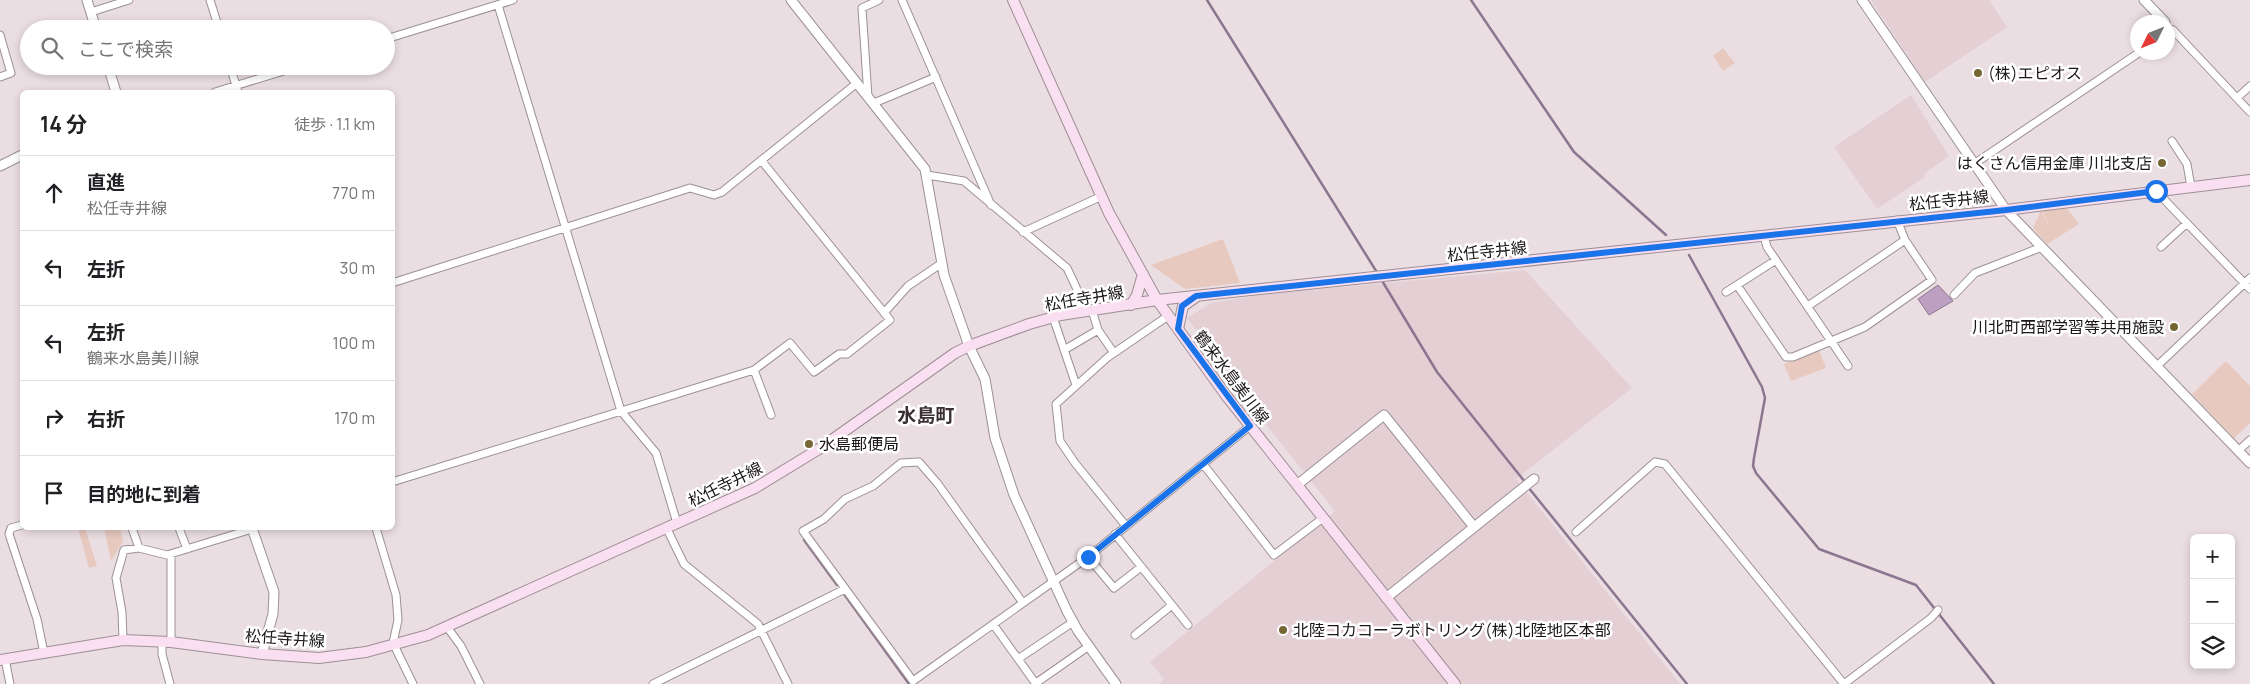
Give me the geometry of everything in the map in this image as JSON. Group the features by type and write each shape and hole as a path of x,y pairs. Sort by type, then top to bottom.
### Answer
{"main road":[{"name":"鶴来水島美川線","path":"1013,0 1102,196 1157,300 1250,426 1455,684"},
{"name":"松任寺井線","path":"3,660 123,640 167,641 262,654 319,658 366,652 428,635 755,488 819,449 955,353 969,346 1053,317 1157,300 1764,236 1897,220 2006,210 2250,180"},
{"path":"1131,305 1137,295 1143,274"},
{"path":"1178,329 1182,306 1196,296"}],"street":[{"path":"87,0 93,20"},
{"path":"91,12 129,0"},
{"path":"210,0 216,20"},
{"path":"395,36 513,0"},
{"path":"791,0 920,160 926,175 942,263 954,308 985,379 995,438 1014,495 1073,622 1116,684"},
{"path":"871,100 862,8 878,0"},
{"path":"902,0 991,204"},
{"path":"1862,0 2006,210 2250,463"},
{"path":"2144,0 2157,15"},
{"path":"498,5 621,411 656,453 678,523"},
{"path":"2175,35 2250,112"},
{"path":"0,36 11,73 0,77"},
{"path":"1974,164 2130,59"},
{"path":"111,75 115,90"},
{"path":"233,75 237,89 275,75"},
{"path":"871,100 936,78"},
{"path":"395,282 690,188 714,195 722,192 857,83"},
{"path":"2237,98 2250,86"},
{"path":"2172,141 2187,164 2191,187"},
{"path":"0,166 20,156"},
{"path":"395,481 754,370 790,343 814,372 839,354 847,354 890,320 761,160"},
{"path":"926,175 964,181 1067,268 1098,330 1114,353"},
{"path":"2156,191 2248,284 2157,366"},
{"path":"1023,232 1102,196"},
{"path":"1737,285 1786,357 1793,357 1865,327 1932,280 1905,240 1897,220"},
{"path":"2161,247 2187,223"},
{"path":"1764,236 1767,248 1848,366"},
{"path":"1808,306 1905,240"},
{"path":"1954,295 1975,274 2042,246"},
{"path":"1726,292 1776,260"},
{"path":"884,313 908,286 942,263"},
{"path":"1126,526 1075,463 1060,441 1056,420 1056,404 1114,353 1168,316"},
{"path":"1053,317 1076,385"},
{"path":"1064,350 1098,330"},
{"path":"754,370 771,415"},
{"path":"1297,485 1384,415 1474,526"},
{"path":"1023,603 938,484 918,462 901,464 873,486 845,499 824,519 803,531 913,681 1088,557 1250,426"},
{"path":"2238,451 2250,440"},
{"path":"1576,532 1655,462 1665,464 1844,684 1936,612"},
{"path":"1202,464 1274,555 1323,518"},
{"path":"1386,598 1529,482"},
{"path":"20,526 11,528 9,534 37,618 44,653"},
{"path":"666,527 684,564 758,624 788,684"},
{"path":"133,530 139,548"},
{"path":"180,530 187,549"},
{"path":"123,640 122,612 116,578 124,550 139,548 167,555 246,530"},
{"path":"253,530 274,592 273,614 262,654"},
{"path":"377,530 396,595 398,620 394,643 414,684"},
{"path":"1115,534 1188,625"},
{"path":"170,684 162,654 167,641 171,554"},
{"path":"1088,557 1114,588 1141,567"},
{"path":"653,684 845,588"},
{"path":"1135,635 1172,605"},
{"path":"1018,659 1073,622"},
{"path":"993,624 1036,684 1089,646"},
{"path":"446,627 462,646 480,684"},
{"path":"3,660 10,684"}],"shaded area":[{"path":"1871,0 1989,0 2007,27 1925,82"},
{"path":"1723,48 1735,63 1723,71 1713,56"},
{"path":"1911,95 1949,156 1924,174 1925,177 1877,209 1834,147"},
{"path":"2066,207 2079,224 2047,244 2033,228 2041,210 2051,231 2042,209"},
{"path":"1223,239 1240,283 1185,289 1151,265"},
{"path":"1525,270 1632,388 1516,479 1680,684 1158,684 1164,679 1150,662 1335,511 1264,422 1187,318 1211,303 1266,294"},
{"path":"1938,285 1953,301 1929,315 1918,299"},
{"path":"1819,350 1826,368 1791,381 1784,364"},
{"path":"2226,361 2250,386 2250,423 2234,438 2192,394"},
{"path":"79,530 86,530 97,566 89,568"},
{"path":"104,530 120,530 123,542 111,561"}],"waterway":[{"path":"1207,0 1378,274"},
{"path":"1471,0 1574,152 1666,235"},
{"path":"1689,255 1762,387 1765,398 1753,466 1756,473 1819,549 1916,585 1994,684"},
{"path":"1381,279 1437,372 1525,482"},
{"path":"1528,487 1687,684"},
{"path":"804,540 837,585"},
{"path":"844,594 909,684"}],"place":[{"name":"(株)エピオス","path":"1978,73"},
{"name":"はくさん信用金庫 川北支店","path":"2162,163"},
{"name":"川北町西部学習等共用施設","path":"2174,327"},
{"name":"水島郵便局","path":"809,444"},
{"name":"北陸コカコーラボトリング(株)北陸地区本部","path":"1283,630"}],"district":[{"name":"水島町","path":"926,415"}],"route":[{"path":"1088,557 1250,426 1178,329 1182,306 1196,296 1897,220 2006,210 2156,191"}]}
